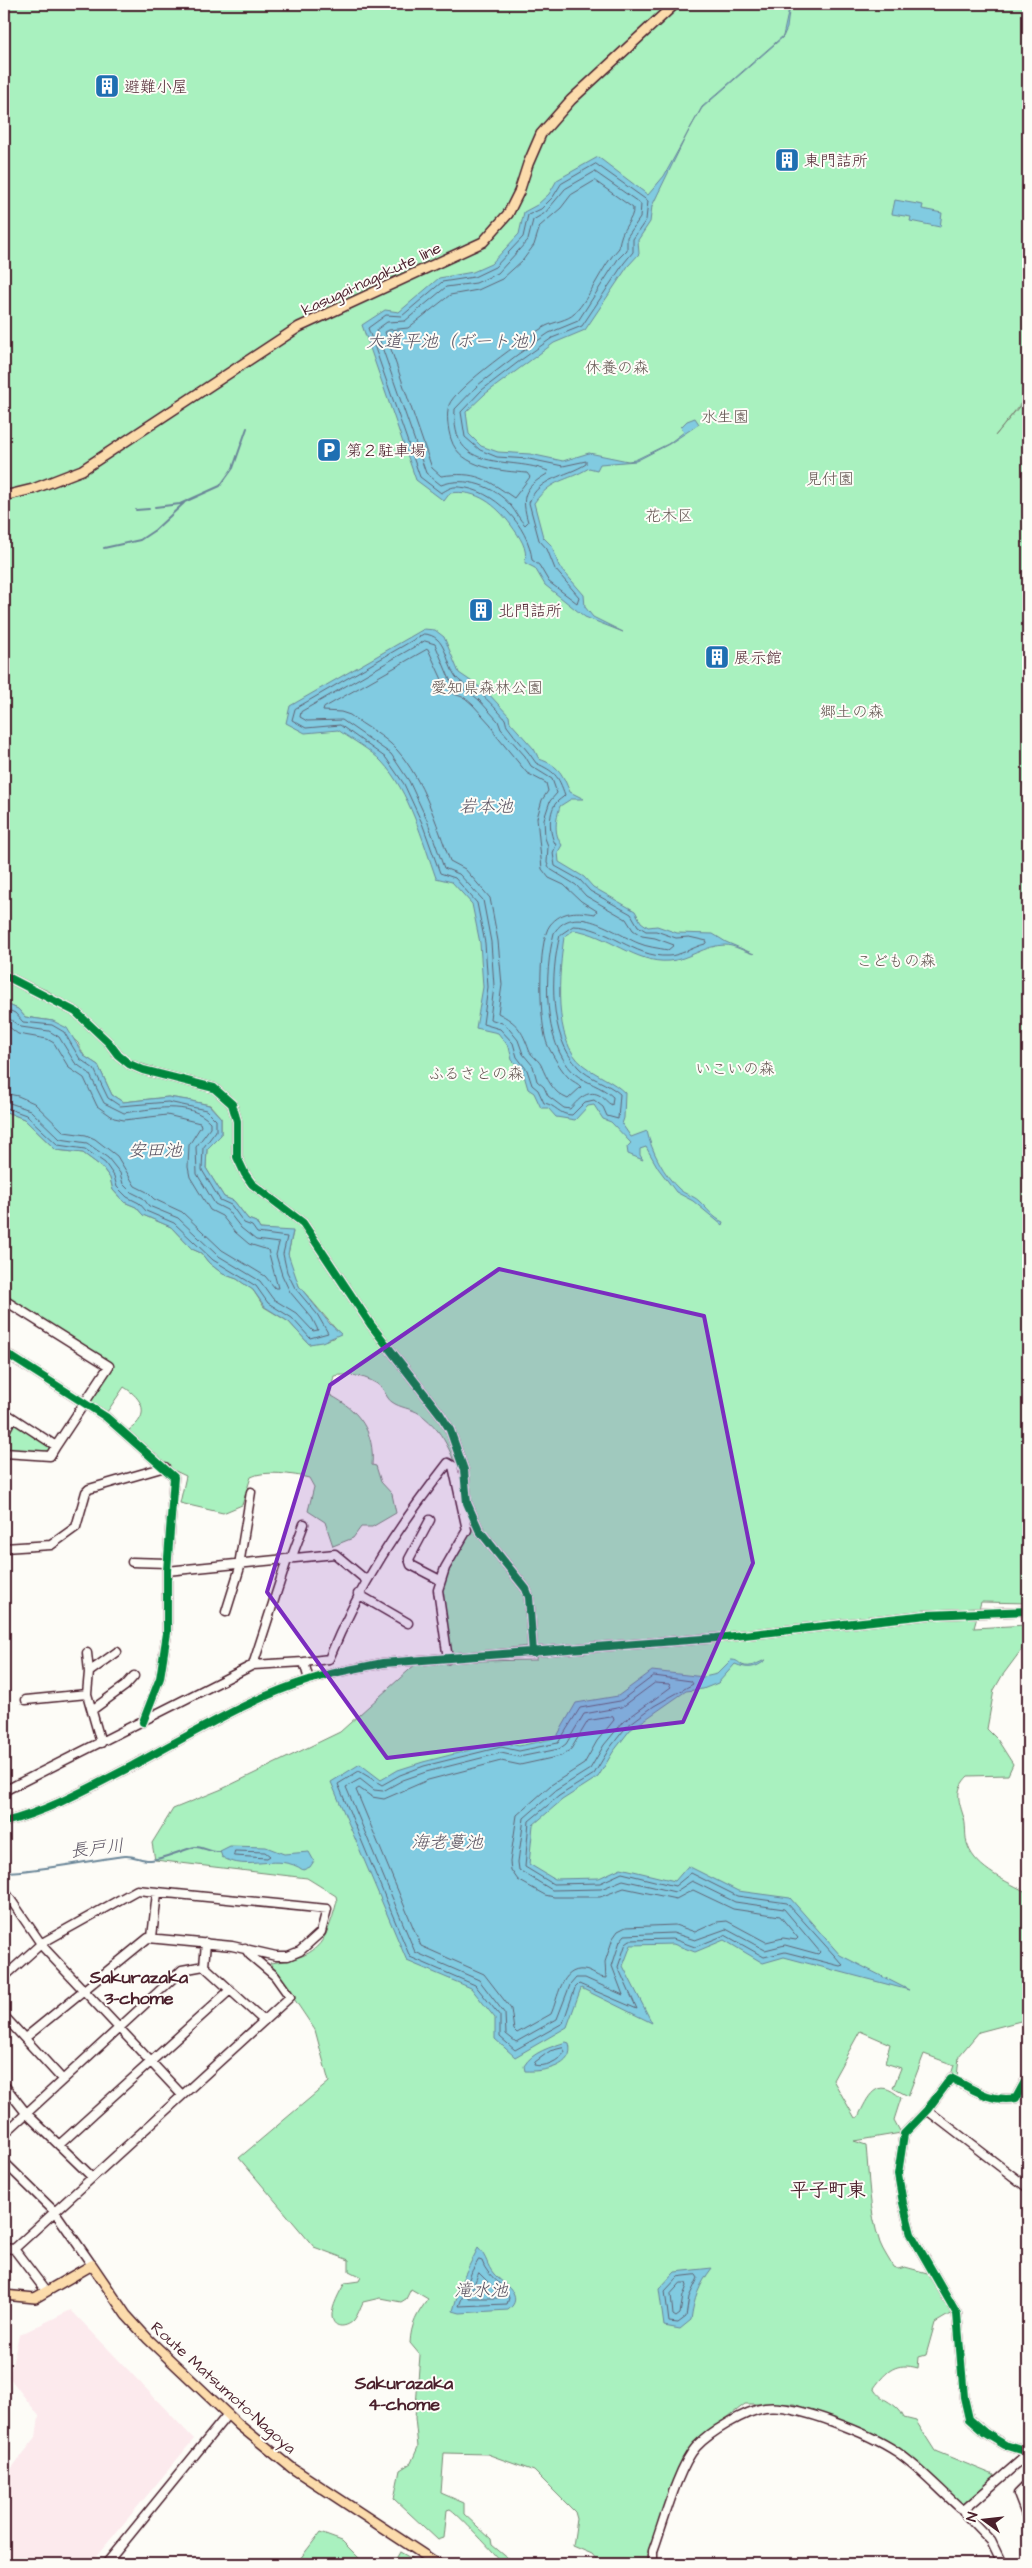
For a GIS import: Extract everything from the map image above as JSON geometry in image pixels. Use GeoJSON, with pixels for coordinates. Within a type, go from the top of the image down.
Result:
{"type":"FeatureCollection","features":[{"type":"Feature","properties":{"kind":"main road","name":"kasugai-nagakute line"},"geometry":{"type":"LineString","coordinates":[[4,496],[33,490],[82,470],[299,327],[483,242],[508,214],[541,134],[571,100],[675,4]]}},
{"type":"Feature","properties":{"kind":"main road"},"geometry":{"type":"LineString","coordinates":[[4,2295],[35,2298],[92,2265]]}},
{"type":"Feature","properties":{"kind":"main road","name":"Route Matsumoto-Nagoya"},"geometry":{"type":"LineString","coordinates":[[92,2265],[126,2315],[148,2339],[228,2414],[292,2468],[438,2564]]}},
{"type":"Feature","properties":{"kind":"street"},"geometry":{"type":"LineString","coordinates":[[4,975],[76,1012],[109,1043],[118,1055],[130,1064],[142,1070],[214,1088],[232,1104],[237,1121],[236,1145],[240,1167],[252,1184],[303,1223],[371,1325],[440,1414],[450,1430],[464,1470],[466,1534],[445,1568],[438,1590],[448,1659]]}},
{"type":"Feature","properties":{"kind":"street"},"geometry":{"type":"LineString","coordinates":[[4,1300],[109,1366],[50,1456],[4,1453]]}},
{"type":"Feature","properties":{"kind":"street"},"geometry":{"type":"LineString","coordinates":[[4,1352],[106,1416],[174,1477],[167,1567],[167,1633],[160,1678],[144,1722]]}},
{"type":"Feature","properties":{"kind":"street"},"geometry":{"type":"LineString","coordinates":[[4,1412],[56,1446]]}},
{"type":"Feature","properties":{"kind":"street"},"geometry":{"type":"LineString","coordinates":[[4,1433],[12,1418]]}},
{"type":"Feature","properties":{"kind":"street"},"geometry":{"type":"LineString","coordinates":[[4,1790],[144,1722],[253,1665],[329,1659],[358,1594],[390,1540],[448,1463],[452,1466],[465,1503],[479,1530],[526,1590],[529,1597],[533,1652]]}},
{"type":"Feature","properties":{"kind":"street"},"geometry":{"type":"LineString","coordinates":[[4,1548],[51,1545],[76,1527],[86,1492],[89,1489],[165,1467]]}},
{"type":"Feature","properties":{"kind":"street"},"geometry":{"type":"LineString","coordinates":[[226,1612],[240,1565],[251,1492]]}},
{"type":"Feature","properties":{"kind":"street"},"geometry":{"type":"LineString","coordinates":[[430,1520],[410,1559],[411,1565],[440,1580]]}},
{"type":"Feature","properties":{"kind":"street"},"geometry":{"type":"LineString","coordinates":[[253,1665],[289,1560],[304,1524]]}},
{"type":"Feature","properties":{"kind":"street"},"geometry":{"type":"LineString","coordinates":[[132,1562],[167,1567],[240,1565],[335,1554],[366,1580]]}},
{"type":"Feature","properties":{"kind":"street"},"geometry":{"type":"LineString","coordinates":[[358,1594],[408,1623]]}},
{"type":"Feature","properties":{"kind":"street"},"geometry":{"type":"LineString","coordinates":[[4,1822],[26,1816],[84,1791],[259,1700],[309,1680],[346,1670],[383,1663],[716,1638],[926,1615],[1028,1611]]}},
{"type":"Feature","properties":{"kind":"street"},"geometry":{"type":"LineString","coordinates":[[90,1672],[117,1652]]}},
{"type":"Feature","properties":{"kind":"street"},"geometry":{"type":"LineString","coordinates":[[87,1653],[90,1672],[87,1694],[101,1742]]}},
{"type":"Feature","properties":{"kind":"street"},"geometry":{"type":"LineString","coordinates":[[304,1662],[309,1680]]}},
{"type":"Feature","properties":{"kind":"street"},"geometry":{"type":"LineString","coordinates":[[92,1710],[125,1686],[134,1676]]}},
{"type":"Feature","properties":{"kind":"street"},"geometry":{"type":"LineString","coordinates":[[26,1700],[87,1694]]}},
{"type":"Feature","properties":{"kind":"street"},"geometry":{"type":"LineString","coordinates":[[4,1890],[42,1943],[182,2096]]}},
{"type":"Feature","properties":{"kind":"street"},"geometry":{"type":"LineString","coordinates":[[4,1977],[42,1943],[137,1890],[327,1909],[321,1932],[300,1951],[288,1956],[276,1956],[245,1948],[152,1937],[84,1989],[25,2038]]}},
{"type":"Feature","properties":{"kind":"street"},"geometry":{"type":"LineString","coordinates":[[152,1937],[157,1893]]}},
{"type":"Feature","properties":{"kind":"street"},"geometry":{"type":"LineString","coordinates":[[204,1966],[206,1943]]}},
{"type":"Feature","properties":{"kind":"street"},"geometry":{"type":"LineString","coordinates":[[14,2249],[290,1997],[275,1976],[250,1955],[245,1948]]}},
{"type":"Feature","properties":{"kind":"street"},"geometry":{"type":"LineString","coordinates":[[204,1966],[263,2020]]}},
{"type":"Feature","properties":{"kind":"street"},"geometry":{"type":"LineString","coordinates":[[4,2134],[182,1970],[204,1966]]}},
{"type":"Feature","properties":{"kind":"street"},"geometry":{"type":"LineString","coordinates":[[59,2145],[230,1990]]}},
{"type":"Feature","properties":{"kind":"street"},"geometry":{"type":"LineString","coordinates":[[4,2016],[62,2079]]}},
{"type":"Feature","properties":{"kind":"street"},"geometry":{"type":"LineString","coordinates":[[964,2510],[1028,2453],[1005,2445],[985,2433],[969,2419],[964,2397],[957,2314],[911,2234],[902,2203],[898,2174],[904,2134],[927,2110],[951,2078],[988,2097],[1011,2099],[1016,2098],[1028,2076]]}},
{"type":"Feature","properties":{"kind":"street"},"geometry":{"type":"LineString","coordinates":[[4,2085],[26,2113],[92,2177]]}},
{"type":"Feature","properties":{"kind":"street"},"geometry":{"type":"LineString","coordinates":[[927,2110],[1028,2188]]}},
{"type":"Feature","properties":{"kind":"street"},"geometry":{"type":"LineString","coordinates":[[4,2162],[55,2212],[92,2265]]}},
{"type":"Feature","properties":{"kind":"street"},"geometry":{"type":"LineString","coordinates":[[4,2248],[14,2249],[46,2291]]}},
{"type":"Feature","properties":{"kind":"street"},"geometry":{"type":"LineString","coordinates":[[653,2564],[652,2551],[686,2461],[697,2446],[726,2425],[765,2408],[793,2409],[812,2415],[850,2429],[897,2452],[964,2510],[992,2541],[1002,2564]]}},
{"type":"Feature","properties":{"kind":"street"},"geometry":{"type":"LineString","coordinates":[[106,2564],[228,2414]]}},
{"type":"Feature","properties":{"kind":"street"},"geometry":{"type":"LineString","coordinates":[[1028,2484],[1018,2494],[1028,2520]]}},
{"type":"Feature","properties":{"kind":"highlighted area"},"geometry":{"type":"Polygon","coordinates":[[[499,1269],[704,1316],[753,1563],[683,1722],[387,1758],[267,1592],[330,1385],[499,1269]]]}},
{"type":"Feature","properties":{"kind":"shaded area"},"geometry":{"type":"Polygon","coordinates":[[[71,2310],[194,2439],[90,2564],[10,2564],[4,2559],[4,2478],[36,2437],[39,2416],[9,2377],[19,2335],[71,2310]]]}},
{"type":"Feature","properties":{"kind":"green space","name":"愛知県森林公園"},"geometry":{"type":"Polygon","coordinates":[[[4,4],[1028,4],[1028,382],[1022,402],[995,436],[1023,402],[1028,391],[1028,1603],[981,1602],[974,1628],[1027,1625],[1028,1641],[994,1690],[987,1729],[997,1739],[1013,1764],[1008,1775],[968,1776],[961,1785],[959,1794],[967,1842],[972,1854],[985,1868],[1028,1893],[1028,2019],[979,2032],[959,2056],[957,2078],[951,2075],[954,2065],[924,2054],[908,2096],[893,2088],[901,2068],[885,2063],[890,2044],[860,2031],[833,2080],[855,2118],[858,2117],[865,2102],[874,2091],[885,2088],[901,2098],[894,2120],[901,2133],[854,2141],[866,2145],[870,2194],[876,2231],[884,2252],[893,2267],[898,2269],[905,2267],[931,2274],[952,2313],[935,2323],[926,2355],[919,2357],[918,2368],[904,2366],[893,2369],[883,2376],[874,2388],[881,2397],[901,2412],[904,2418],[916,2421],[935,2451],[994,2475],[995,2478],[966,2503],[960,2504],[907,2453],[890,2443],[794,2404],[745,2404],[694,2443],[683,2458],[647,2554],[647,2564],[600,2564],[592,2554],[573,2546],[577,2519],[575,2512],[534,2471],[487,2454],[444,2453],[441,2493],[464,2503],[464,2514],[491,2539],[492,2545],[510,2560],[511,2564],[503,2564],[460,2517],[450,2509],[447,2510],[444,2538],[438,2540],[394,2499],[400,2470],[411,2463],[418,2447],[415,2418],[420,2355],[410,2343],[415,2320],[428,2299],[411,2289],[406,2299],[401,2302],[380,2298],[363,2302],[354,2320],[345,2326],[335,2324],[332,2313],[341,2290],[345,2283],[359,2281],[361,2277],[349,2271],[349,2260],[314,2247],[239,2158],[329,2082],[315,2030],[270,1963],[299,1957],[317,1947],[323,1939],[333,1917],[337,1901],[336,1896],[307,1878],[155,1860],[152,1843],[173,1809],[222,1789],[340,1732],[418,1662],[536,1660],[537,1648],[533,1627],[532,1593],[527,1582],[491,1541],[469,1502],[466,1472],[453,1429],[339,1274],[306,1221],[251,1178],[243,1163],[240,1149],[239,1121],[222,1090],[127,1059],[77,1009],[48,991],[4,971],[4,4]]]}},
{"type":"Feature","properties":{"kind":"green space"},"geometry":{"type":"Polygon","coordinates":[[[4,979],[74,1014],[136,1070],[211,1092],[222,1099],[232,1119],[236,1155],[244,1178],[295,1220],[319,1250],[449,1433],[460,1466],[462,1493],[453,1459],[444,1439],[437,1430],[417,1412],[392,1402],[376,1383],[358,1376],[346,1375],[334,1376],[330,1395],[349,1408],[363,1423],[371,1442],[372,1465],[376,1466],[381,1482],[392,1494],[396,1513],[372,1527],[361,1527],[353,1538],[333,1546],[325,1522],[308,1511],[314,1487],[309,1478],[271,1473],[251,1477],[242,1505],[223,1513],[180,1503],[186,1476],[154,1461],[130,1440],[129,1430],[140,1419],[142,1413],[142,1407],[136,1397],[124,1387],[107,1412],[92,1403],[91,1399],[113,1364],[4,1296],[4,1111],[24,1119],[56,1150],[83,1153],[102,1167],[110,1178],[113,1190],[124,1202],[136,1207],[143,1215],[171,1227],[192,1249],[201,1253],[209,1263],[223,1274],[237,1279],[253,1290],[264,1307],[289,1322],[309,1344],[334,1338],[339,1333],[299,1286],[288,1254],[293,1232],[260,1229],[256,1222],[248,1219],[234,1201],[224,1197],[206,1168],[207,1149],[221,1135],[221,1118],[210,1105],[168,1097],[123,1102],[112,1095],[98,1065],[84,1056],[78,1043],[53,1021],[25,1017],[18,1009],[4,1003],[4,979]]]}},
{"type":"Feature","properties":{"kind":"green space"},"geometry":{"type":"Polygon","coordinates":[[[16,1424],[51,1446],[50,1451],[4,1451],[4,1439],[12,1425],[16,1424]]]}},
{"type":"Feature","properties":{"kind":"green space"},"geometry":{"type":"Polygon","coordinates":[[[466,1512],[480,1537],[524,1593],[527,1605],[529,1646],[453,1655],[449,1650],[440,1598],[443,1577],[469,1534],[466,1512]]]}},
{"type":"Feature","properties":{"kind":"green space"},"geometry":{"type":"Polygon","coordinates":[[[320,2533],[342,2541],[365,2564],[296,2564],[320,2533]]]}},
{"type":"Feature","properties":{"kind":"green space"},"geometry":{"type":"Polygon","coordinates":[[[400,2552],[421,2564],[393,2564],[400,2552]]]}},
{"type":"Feature","properties":{"kind":"water"},"geometry":{"type":"Polygon","coordinates":[[[790,4],[787,28],[783,37],[702,108],[692,125],[702,107],[783,36],[790,4]]]}},
{"type":"Feature","properties":{"kind":"water","name":"大道平池（ボート池）"},"geometry":{"type":"Polygon","coordinates":[[[686,136],[652,206],[650,222],[638,240],[639,254],[628,266],[585,330],[554,343],[485,394],[466,412],[469,434],[481,446],[498,452],[530,454],[563,461],[589,453],[628,461],[635,460],[668,444],[684,432],[681,427],[687,421],[695,418],[699,424],[669,444],[636,461],[600,464],[597,470],[589,468],[553,485],[534,503],[543,537],[552,546],[559,566],[584,595],[585,607],[593,617],[623,632],[585,617],[545,585],[535,568],[525,563],[524,547],[517,534],[492,505],[477,496],[460,492],[450,493],[444,501],[416,480],[362,325],[385,310],[399,312],[439,278],[473,272],[491,264],[519,234],[524,212],[537,205],[549,194],[557,180],[598,157],[648,195],[664,176],[686,136]]]}},
{"type":"Feature","properties":{"kind":"water"},"geometry":{"type":"Polygon","coordinates":[[[895,200],[923,205],[922,209],[942,213],[940,227],[910,221],[911,217],[892,214],[895,200]]]}},
{"type":"Feature","properties":{"kind":"water","name":"岩本池"},"geometry":{"type":"Polygon","coordinates":[[[424,629],[435,630],[444,637],[459,673],[487,692],[509,716],[510,722],[534,749],[539,759],[556,768],[562,775],[570,792],[584,799],[571,799],[560,806],[556,826],[557,836],[562,845],[558,852],[559,862],[584,877],[593,887],[635,911],[641,922],[648,927],[657,926],[677,933],[713,934],[754,954],[725,945],[710,947],[676,960],[657,961],[633,954],[598,937],[574,930],[564,937],[560,968],[562,1023],[566,1040],[573,1054],[583,1065],[625,1093],[622,1124],[631,1137],[647,1131],[655,1154],[668,1177],[681,1191],[697,1199],[723,1222],[722,1225],[693,1201],[676,1192],[658,1168],[646,1147],[640,1149],[640,1155],[643,1160],[628,1154],[627,1147],[631,1143],[611,1122],[603,1119],[594,1105],[588,1106],[575,1120],[556,1117],[548,1108],[541,1108],[534,1093],[528,1089],[523,1072],[512,1060],[509,1047],[498,1033],[476,1028],[483,987],[480,943],[472,904],[452,882],[436,878],[408,802],[392,774],[372,753],[338,730],[305,733],[286,723],[290,706],[424,629]]]}},
{"type":"Feature","properties":{"kind":"water","name":"安田池"},"geometry":{"type":"Polygon","coordinates":[[[4,1003],[18,1009],[25,1017],[53,1021],[67,1028],[84,1056],[98,1065],[112,1095],[123,1102],[168,1097],[209,1105],[221,1118],[221,1135],[207,1149],[206,1168],[224,1197],[234,1201],[248,1219],[256,1222],[260,1229],[293,1231],[288,1254],[299,1286],[330,1324],[341,1334],[322,1342],[309,1344],[289,1322],[265,1307],[253,1290],[237,1279],[223,1274],[209,1263],[201,1253],[192,1249],[171,1227],[143,1215],[136,1207],[124,1202],[113,1190],[110,1178],[102,1167],[83,1153],[56,1150],[24,1119],[4,1111],[4,1003]]]}},
{"type":"Feature","properties":{"kind":"water","name":"海老蔓池"},"geometry":{"type":"Polygon","coordinates":[[[731,1660],[748,1666],[766,1660],[751,1667],[743,1667],[735,1664],[718,1683],[703,1689],[686,1691],[630,1730],[613,1752],[598,1777],[562,1800],[533,1825],[529,1864],[554,1879],[599,1878],[621,1868],[675,1881],[688,1866],[738,1891],[790,1898],[840,1955],[909,1990],[784,1957],[763,1963],[724,1940],[695,1952],[673,1944],[631,1945],[623,1966],[652,2023],[581,1988],[567,2027],[515,2057],[495,2039],[495,2018],[471,1988],[407,1961],[331,1782],[360,1764],[381,1780],[398,1770],[423,1762],[501,1742],[519,1746],[556,1738],[576,1703],[618,1696],[652,1671],[704,1677],[717,1674],[731,1660]]]}},
{"type":"Feature","properties":{"kind":"water"},"geometry":{"type":"Polygon","coordinates":[[[230,1846],[266,1847],[284,1854],[309,1852],[314,1861],[310,1867],[303,1870],[294,1865],[284,1863],[242,1863],[222,1857],[220,1851],[230,1846]]]}},
{"type":"Feature","properties":{"kind":"water"},"geometry":{"type":"Polygon","coordinates":[[[566,2042],[569,2043],[570,2051],[563,2063],[548,2069],[525,2071],[524,2066],[532,2057],[566,2042]]]}},
{"type":"Feature","properties":{"kind":"water","name":"滝水池"},"geometry":{"type":"Polygon","coordinates":[[[478,2248],[484,2255],[491,2271],[514,2295],[513,2305],[508,2310],[460,2313],[453,2311],[461,2282],[478,2248]]]}},
{"type":"Feature","properties":{"kind":"water"},"geometry":{"type":"Polygon","coordinates":[[[712,2268],[698,2292],[691,2320],[680,2329],[664,2326],[659,2289],[675,2272],[712,2268]]]}},
{"type":"Feature","properties":{"kind":"waterway"},"geometry":{"type":"LineString","coordinates":[[155,507],[180,504],[220,486],[233,468],[247,428]]}},
{"type":"Feature","properties":{"kind":"waterway"},"geometry":{"type":"LineString","coordinates":[[104,548],[140,540],[155,530],[184,503]]}},
{"type":"Feature","properties":{"kind":"waterway"},"geometry":{"type":"LineString","coordinates":[[136,510],[149,509]]}},
{"type":"Feature","properties":{"kind":"waterway","name":"長戸川"},"geometry":{"type":"LineString","coordinates":[[4,1872],[49,1868],[125,1856],[151,1860],[195,1847],[220,1852]]}},
{"type":"Feature","properties":{"kind":"cycle path"},"geometry":{"type":"LineString","coordinates":[[4,975],[76,1012],[129,1064],[143,1070],[214,1088],[232,1104],[237,1121],[237,1157],[245,1174],[252,1184],[303,1223],[371,1325],[440,1414],[450,1430],[464,1470],[467,1503],[479,1530],[526,1589],[529,1597],[533,1653]]}},
{"type":"Feature","properties":{"kind":"cycle path"},"geometry":{"type":"LineString","coordinates":[[4,1352],[106,1417],[174,1477],[167,1571],[167,1633],[160,1678],[143,1722]]}},
{"type":"Feature","properties":{"kind":"cycle path"},"geometry":{"type":"LineString","coordinates":[[4,1822],[37,1812],[70,1798],[263,1697],[309,1680],[346,1670],[383,1663],[716,1638],[927,1615],[1028,1611]]}},
{"type":"Feature","properties":{"kind":"cycle path"},"geometry":{"type":"LineString","coordinates":[[1028,2076],[1016,2098],[1007,2099],[990,2097],[951,2078],[927,2110],[904,2134],[898,2174],[911,2234],[957,2314],[964,2397],[969,2419],[985,2433],[1005,2445],[1028,2452]]}},
{"type":"Feature","properties":{"kind":"place","name":"避難小屋"},"geometry":{"type":"Point","coordinates":[107,86]}},
{"type":"Feature","properties":{"kind":"place","name":"東門詰所"},"geometry":{"type":"Point","coordinates":[787,160]}},
{"type":"Feature","properties":{"kind":"place","name":"第２駐車場"},"geometry":{"type":"Point","coordinates":[329,450]}},
{"type":"Feature","properties":{"kind":"place","name":"北門詰所"},"geometry":{"type":"Point","coordinates":[481,610]}},
{"type":"Feature","properties":{"kind":"place","name":"展示館"},"geometry":{"type":"Point","coordinates":[717,657]}},
{"type":"Feature","properties":{"kind":"district","name":"Sakurazaka 3-chome"},"geometry":{"type":"Point","coordinates":[139,1987]}},
{"type":"Feature","properties":{"kind":"district","name":"平子町東"},"geometry":{"type":"Point","coordinates":[828,2189]}},
{"type":"Feature","properties":{"kind":"district","name":"Sakurazaka 4-chome"},"geometry":{"type":"Point","coordinates":[404,2393]}},
{"type":"Feature","properties":{"kind":"park label","name":"休養の森"},"geometry":{"type":"Point","coordinates":[617,367]}},
{"type":"Feature","properties":{"kind":"park label","name":"水生園"},"geometry":{"type":"Point","coordinates":[725,416]}},
{"type":"Feature","properties":{"kind":"park label","name":"見付園"},"geometry":{"type":"Point","coordinates":[830,478]}},
{"type":"Feature","properties":{"kind":"park label","name":"花木区"},"geometry":{"type":"Point","coordinates":[669,515]}},
{"type":"Feature","properties":{"kind":"park label","name":"郷土の森"},"geometry":{"type":"Point","coordinates":[852,711]}},
{"type":"Feature","properties":{"kind":"park label","name":"こどもの森"},"geometry":{"type":"Point","coordinates":[896,960]}},
{"type":"Feature","properties":{"kind":"park label","name":"いこいの森"},"geometry":{"type":"Point","coordinates":[735,1068]}},
{"type":"Feature","properties":{"kind":"park label","name":"ふるさとの森"},"geometry":{"type":"Point","coordinates":[476,1073]}}]}
